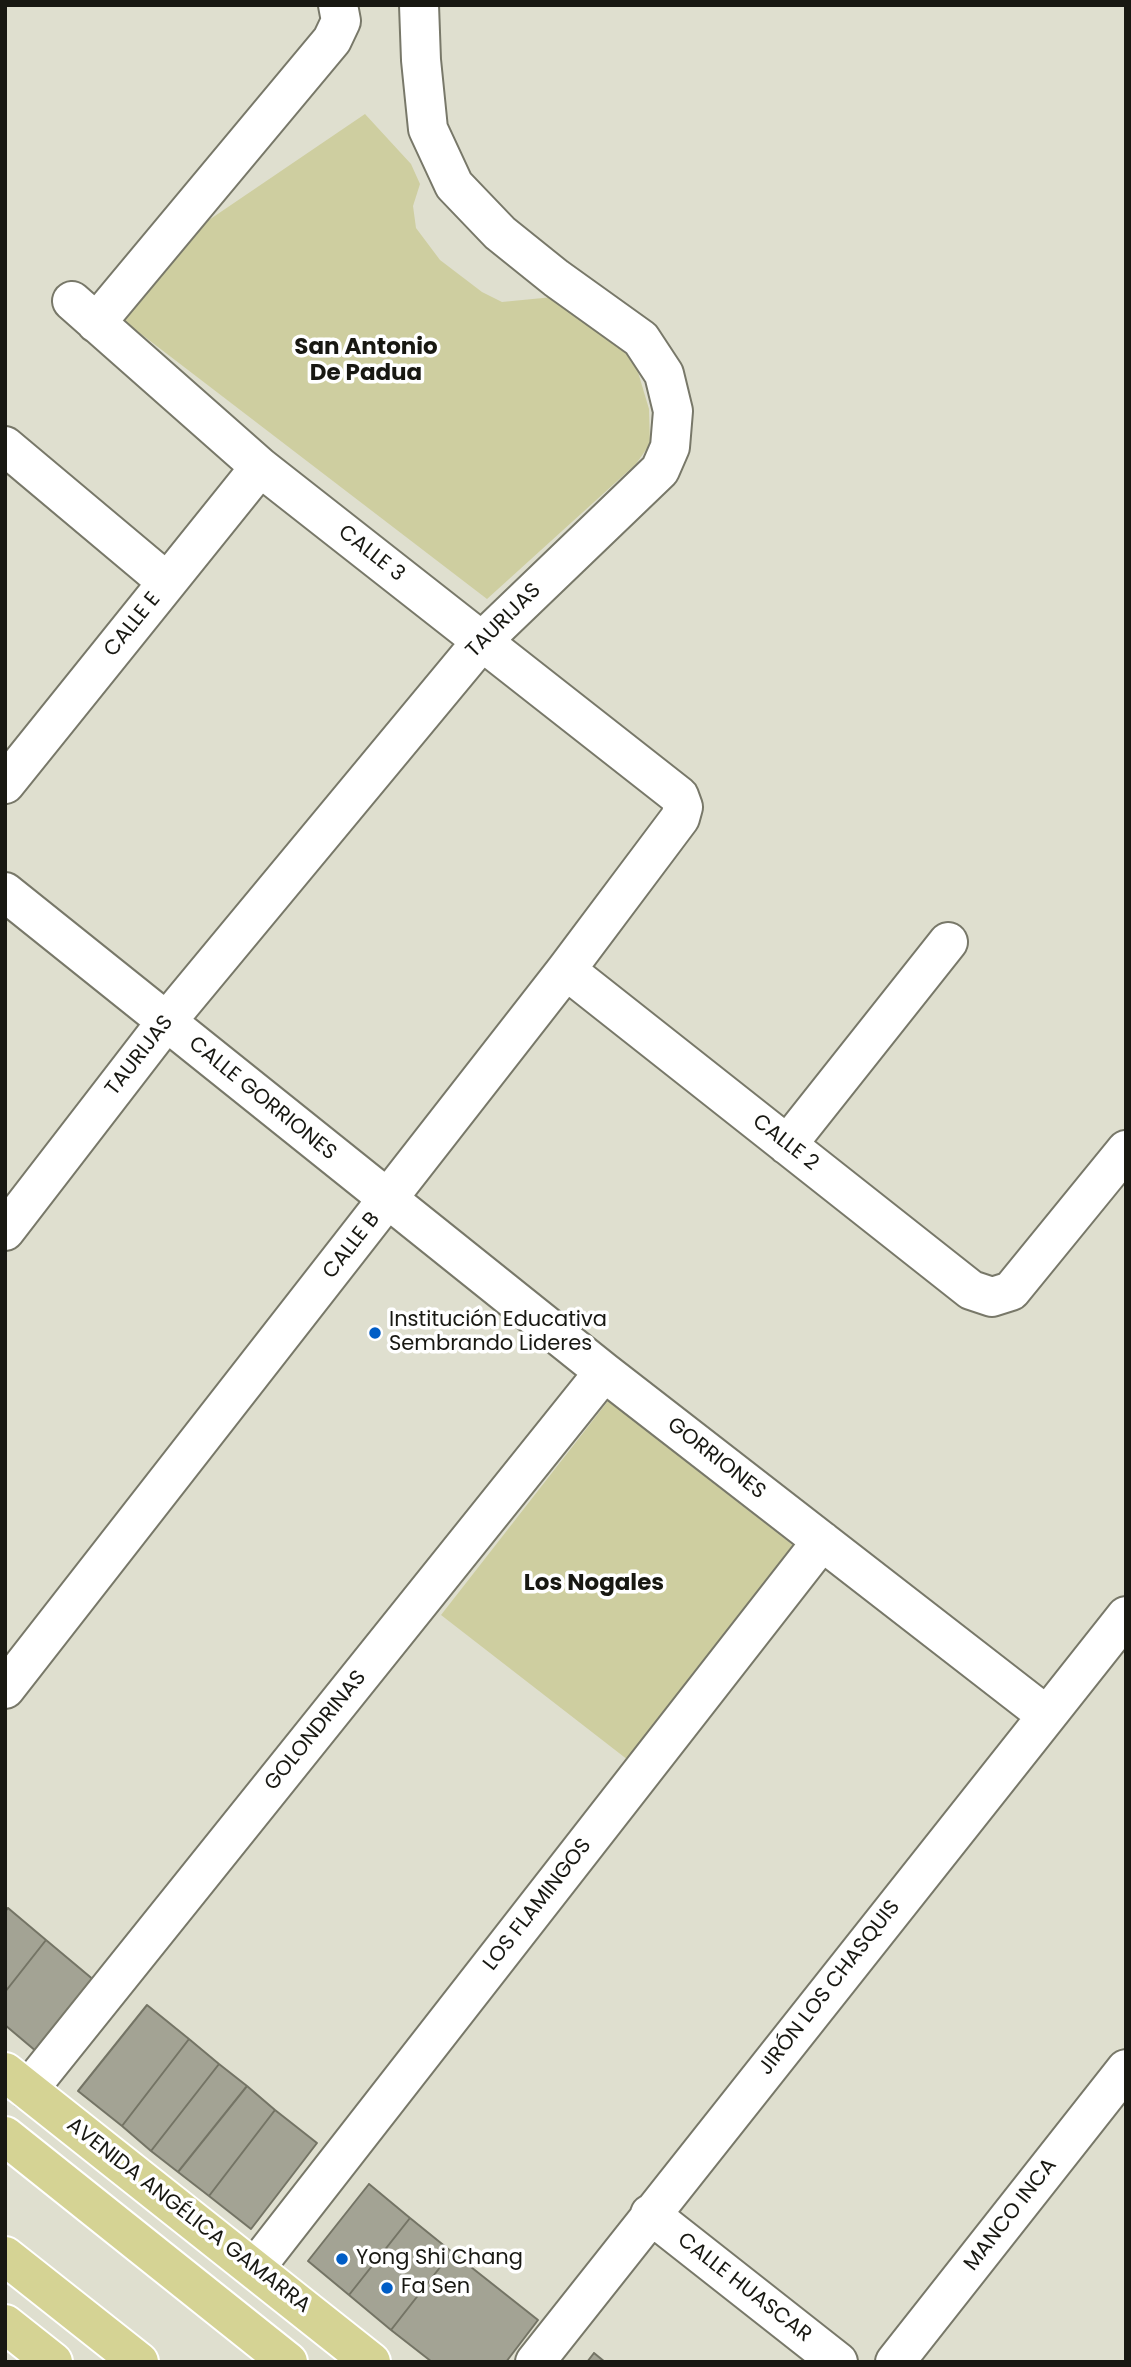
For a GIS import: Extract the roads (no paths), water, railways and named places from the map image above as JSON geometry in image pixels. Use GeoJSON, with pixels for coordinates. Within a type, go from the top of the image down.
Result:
{"type":"FeatureCollection","features":[{"type":"Feature","properties":{"kind":"main road","name":"AVENIDA ANGÉLICA GAMARRA"},"geometry":{"type":"LineString","coordinates":[[17,2081],[371,2362]]}},
{"type":"Feature","properties":{"kind":"main road"},"geometry":{"type":"LineString","coordinates":[[5,2136],[288,2362]]}},
{"type":"Feature","properties":{"kind":"main road"},"geometry":{"type":"LineString","coordinates":[[5,2256],[139,2362]]}},
{"type":"Feature","properties":{"kind":"main road"},"geometry":{"type":"LineString","coordinates":[[5,2324],[53,2362]]}},
{"type":"Feature","properties":{"kind":"street","name":"CALLE 3"},"geometry":{"type":"LineString","coordinates":[[338,5],[341,21],[332,40],[84,312],[260,467],[679,796]]}},
{"type":"Feature","properties":{"kind":"street","name":"TAURIJAS"},"geometry":{"type":"LineString","coordinates":[[5,1231],[166,1022],[482,640],[660,470],[670,447],[673,411],[664,374],[641,339],[609,313],[556,278],[500,233],[454,185],[428,129],[419,5]]}},
{"type":"Feature","properties":{"kind":"street"},"geometry":{"type":"LineString","coordinates":[[5,446],[167,582]]}},
{"type":"Feature","properties":{"kind":"street","name":"CALLE E"},"geometry":{"type":"LineString","coordinates":[[5,784],[260,467]]}},
{"type":"Feature","properties":{"kind":"street","name":"CALLE B"},"geometry":{"type":"LineString","coordinates":[[5,1689],[566,970],[680,818],[683,807],[679,796]]}},
{"type":"Feature","properties":{"kind":"street","name":"CALLE GORRIONES"},"geometry":{"type":"LineString","coordinates":[[5,892],[388,1200]]}},
{"type":"Feature","properties":{"kind":"street"},"geometry":{"type":"LineString","coordinates":[[787,1145],[948,942]]}},
{"type":"Feature","properties":{"kind":"street","name":"CALLE 2"},"geometry":{"type":"LineString","coordinates":[[566,970],[971,1290],[992,1297],[1011,1291],[1126,1150]]}},
{"type":"Feature","properties":{"kind":"street","name":"GORRIONES"},"geometry":{"type":"LineString","coordinates":[[388,1200],[604,1372],[1046,1715]]}},
{"type":"Feature","properties":{"kind":"street","name":"GOLONDRINAS"},"geometry":{"type":"LineString","coordinates":[[17,2081],[604,1372]]}},
{"type":"Feature","properties":{"kind":"street","name":"LOS FLAMINGOS"},"geometry":{"type":"LineString","coordinates":[[255,2268],[822,1541]]}},
{"type":"Feature","properties":{"kind":"street","name":"JIRÓN LOS CHASQUIS"},"geometry":{"type":"LineString","coordinates":[[535,2362],[1126,1616]]}},
{"type":"Feature","properties":{"kind":"street","name":"MANCO INCA"},"geometry":{"type":"LineString","coordinates":[[895,2362],[1126,2068]]}},
{"type":"Feature","properties":{"kind":"street","name":"CALLE HUASCAR"},"geometry":{"type":"LineString","coordinates":[[650,2214],[838,2362]]}},
{"type":"Feature","properties":{"kind":"place","name":"Institución Educativa Sembrando Lideres"},"geometry":{"type":"Point","coordinates":[375,1333]}},
{"type":"Feature","properties":{"kind":"place","name":"Yong Shi Chang"},"geometry":{"type":"Point","coordinates":[342,2259]}},
{"type":"Feature","properties":{"kind":"place","name":"Fa Sen"},"geometry":{"type":"Point","coordinates":[387,2288]}},
{"type":"Feature","properties":{"kind":"district","name":"San Antonio De Padua"},"geometry":{"type":"Point","coordinates":[366,361]}},
{"type":"Feature","properties":{"kind":"district","name":"Los Nogales"},"geometry":{"type":"Point","coordinates":[594,1584]}}]}
